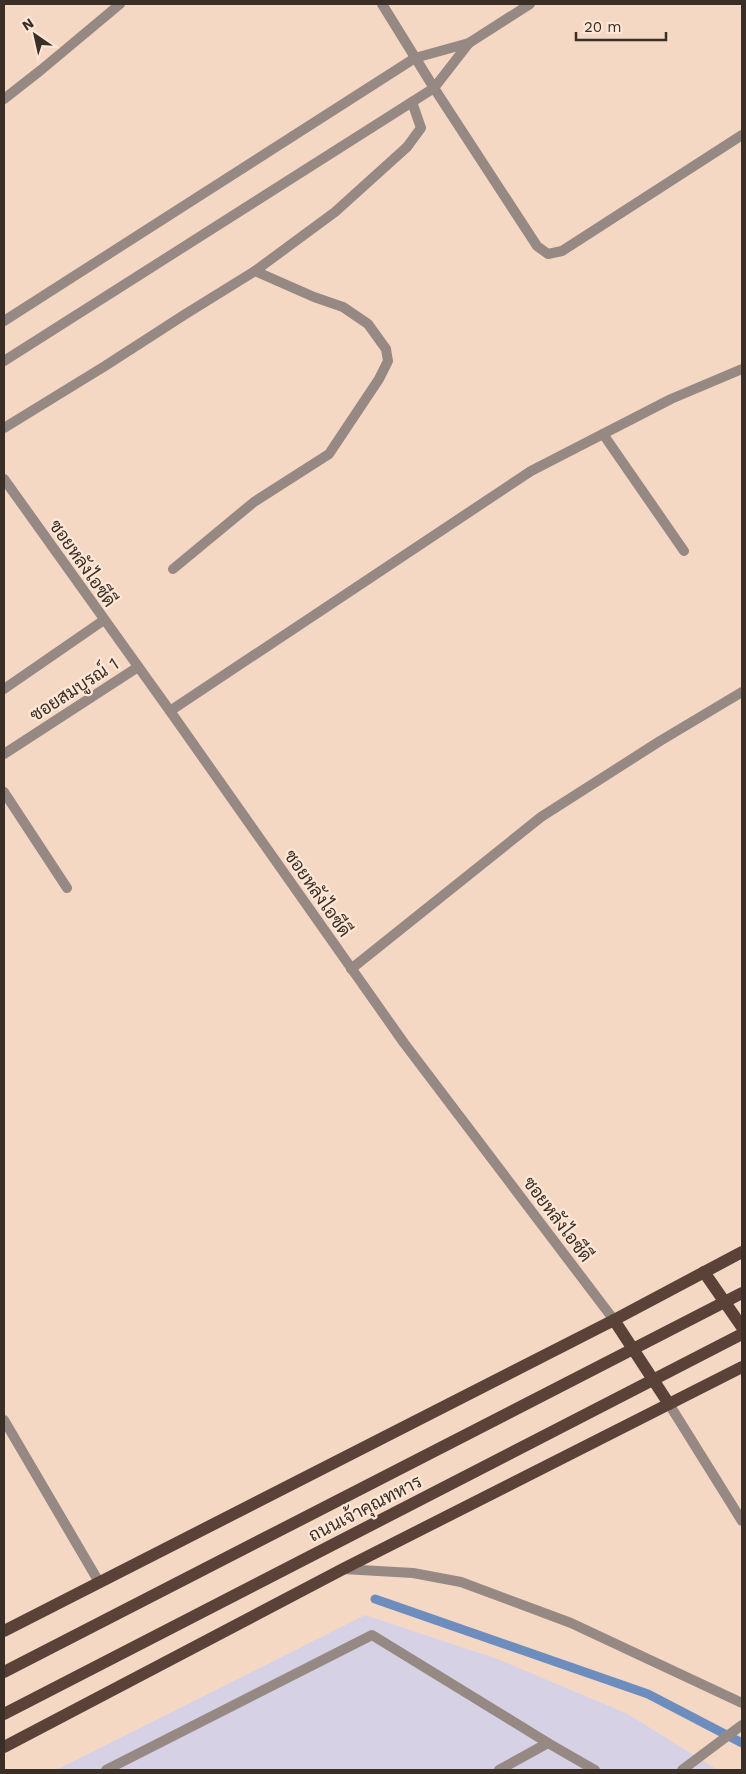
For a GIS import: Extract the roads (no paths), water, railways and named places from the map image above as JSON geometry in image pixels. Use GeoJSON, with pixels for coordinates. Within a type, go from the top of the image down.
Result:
{"type":"FeatureCollection","features":[{"type":"Feature","properties":{"kind":"main road"},"geometry":{"type":"LineString","coordinates":[[4,1630],[614,1320],[742,1252]]}},
{"type":"Feature","properties":{"kind":"main road"},"geometry":{"type":"LineString","coordinates":[[704,1272],[742,1327]]}},
{"type":"Feature","properties":{"kind":"main road","name":"ถนนเจ้าคุณทหาร"},"geometry":{"type":"LineString","coordinates":[[4,1672],[742,1293]]}},
{"type":"Feature","properties":{"kind":"main road"},"geometry":{"type":"LineString","coordinates":[[614,1320],[669,1404]]}},
{"type":"Feature","properties":{"kind":"main road","name":"ถนนเจ้าคุณทหาร"},"geometry":{"type":"LineString","coordinates":[[4,1714],[742,1334]]}},
{"type":"Feature","properties":{"kind":"main road"},"geometry":{"type":"LineString","coordinates":[[4,1747],[343,1569],[742,1367]]}},
{"type":"Feature","properties":{"kind":"street"},"geometry":{"type":"LineString","coordinates":[[4,99],[120,4]]}},
{"type":"Feature","properties":{"kind":"street"},"geometry":{"type":"LineString","coordinates":[[382,4],[434,88],[537,246],[548,254],[562,252],[742,135]]}},
{"type":"Feature","properties":{"kind":"street"},"geometry":{"type":"LineString","coordinates":[[4,320],[415,58],[469,43],[530,4]]}},
{"type":"Feature","properties":{"kind":"street"},"geometry":{"type":"LineString","coordinates":[[4,361],[434,88],[469,43]]}},
{"type":"Feature","properties":{"kind":"street"},"geometry":{"type":"LineString","coordinates":[[4,428],[255,271],[335,212],[407,147],[421,128],[412,102]]}},
{"type":"Feature","properties":{"kind":"street"},"geometry":{"type":"LineString","coordinates":[[173,569],[254,502],[329,454],[379,379],[388,361],[386,348],[368,324],[349,311],[255,271]]}},
{"type":"Feature","properties":{"kind":"street"},"geometry":{"type":"LineString","coordinates":[[170,711],[530,471],[671,399],[742,369]]}},
{"type":"Feature","properties":{"kind":"street"},"geometry":{"type":"LineString","coordinates":[[602,434],[684,551]]}},
{"type":"Feature","properties":{"kind":"street","name":"ซอยหลังไอซีดี"},"geometry":{"type":"LineString","coordinates":[[4,479],[404,1043],[614,1320]]}},
{"type":"Feature","properties":{"kind":"street"},"geometry":{"type":"LineString","coordinates":[[4,689],[104,620]]}},
{"type":"Feature","properties":{"kind":"street","name":"ซอยสมบูรณ์ 1"},"geometry":{"type":"LineString","coordinates":[[4,754],[138,667]]}},
{"type":"Feature","properties":{"kind":"street"},"geometry":{"type":"LineString","coordinates":[[351,969],[541,817],[660,741],[742,692]]}},
{"type":"Feature","properties":{"kind":"street"},"geometry":{"type":"LineString","coordinates":[[4,792],[66,888]]}},
{"type":"Feature","properties":{"kind":"street"},"geometry":{"type":"LineString","coordinates":[[669,1404],[742,1521]]}},
{"type":"Feature","properties":{"kind":"street"},"geometry":{"type":"LineString","coordinates":[[4,1420],[99,1582]]}},
{"type":"Feature","properties":{"kind":"street"},"geometry":{"type":"LineString","coordinates":[[343,1569],[413,1573],[461,1582],[571,1623],[742,1704]]}},
{"type":"Feature","properties":{"kind":"street"},"geometry":{"type":"LineString","coordinates":[[106,1770],[372,1635],[595,1770]]}},
{"type":"Feature","properties":{"kind":"street"},"geometry":{"type":"LineString","coordinates":[[682,1770],[742,1725]]}},
{"type":"Feature","properties":{"kind":"street"},"geometry":{"type":"LineString","coordinates":[[499,1770],[548,1743]]}},
{"type":"Feature","properties":{"kind":"waterway"},"geometry":{"type":"LineString","coordinates":[[375,1599],[648,1694],[742,1743]]}}]}
